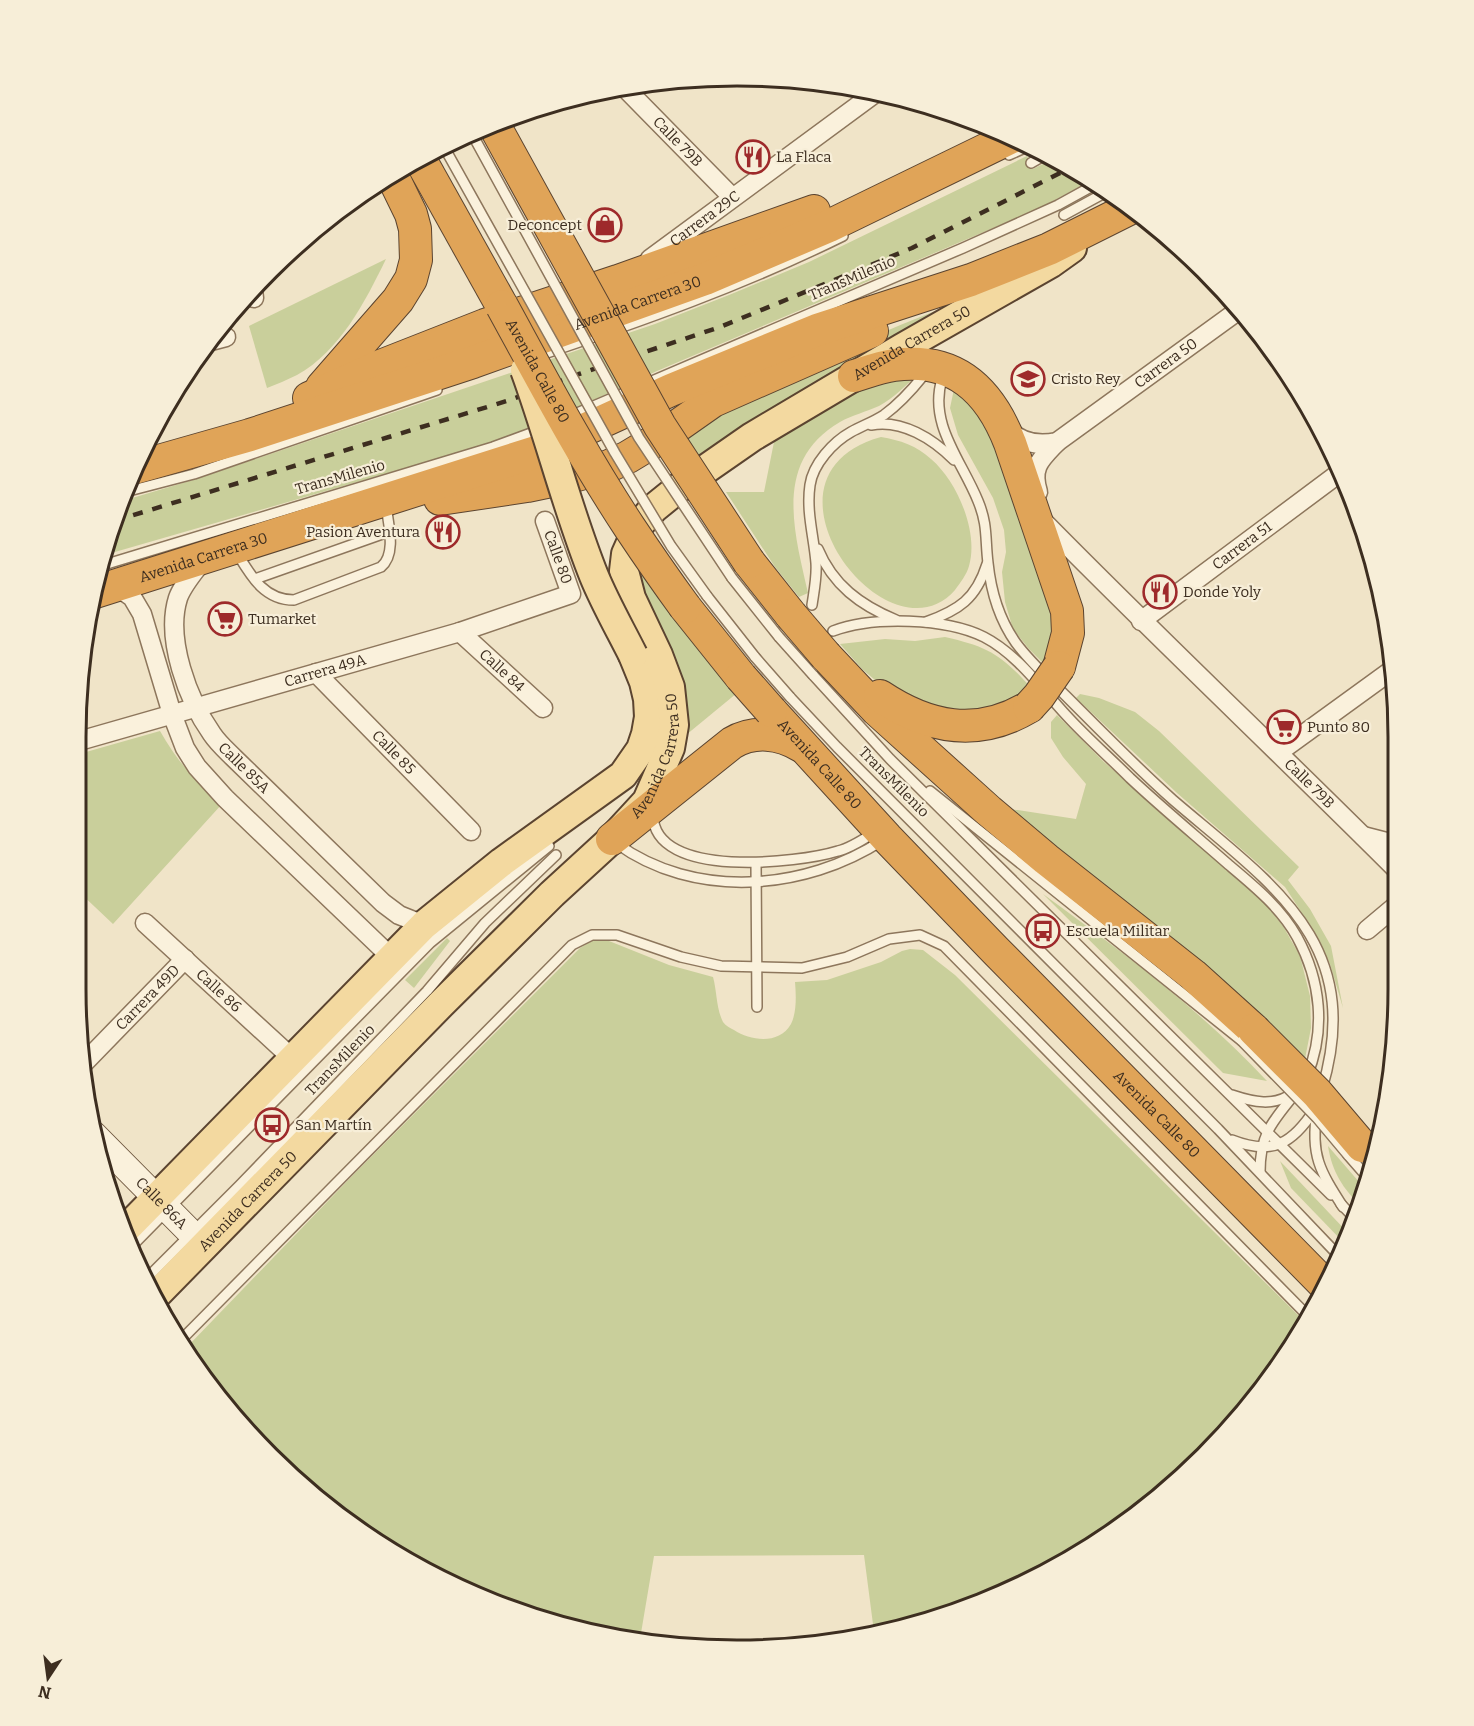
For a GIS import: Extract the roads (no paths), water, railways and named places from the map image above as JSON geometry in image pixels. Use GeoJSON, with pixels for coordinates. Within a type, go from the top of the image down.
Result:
{"type":"FeatureCollection","features":[{"type":"Feature","properties":{"kind":"highway"},"geometry":{"type":"LineString","coordinates":[[498,131],[740,570],[794,619],[877,710],[981,804],[1046,859],[1192,975],[1248,1035],[1317,1093],[1361,1153]]}},
{"type":"Feature","properties":{"kind":"highway","name":"Avenida Carrera 30"},"geometry":{"type":"LineString","coordinates":[[250,435],[315,394],[485,325],[618,281],[1006,144]]}},
{"type":"Feature","properties":{"kind":"highway","name":"Avenida Carrera 30"},"geometry":{"type":"LineString","coordinates":[[146,465],[250,435],[473,362],[705,279],[1006,144]]}},
{"type":"Feature","properties":{"kind":"highway","name":"Avenida Calle 80"},"geometry":{"type":"LineString","coordinates":[[424,166],[553,401],[630,528],[696,602],[780,704],[801,746],[994,950],[1320,1280]]}},
{"type":"Feature","properties":{"kind":"highway"},"geometry":{"type":"LineString","coordinates":[[315,394],[398,300],[411,279],[417,249],[415,229],[411,214],[396,182]]}},
{"type":"Feature","properties":{"kind":"highway","name":"Avenida Carrera 30"},"geometry":{"type":"LineString","coordinates":[[387,513],[536,452],[671,390],[817,330],[971,280],[1049,249],[1116,207]]}},
{"type":"Feature","properties":{"kind":"highway","name":"Avenida Carrera 30"},"geometry":{"type":"LineString","coordinates":[[105,581],[219,553],[315,522],[387,513],[570,477],[609,466],[666,434],[713,401],[890,323],[971,280]]}},
{"type":"Feature","properties":{"kind":"highway"},"geometry":{"type":"LineString","coordinates":[[824,654],[882,698],[909,714],[934,722],[962,726],[984,725],[1003,720],[1029,707],[1059,667],[1068,633],[1067,611],[1002,422],[981,392],[970,382],[939,367],[915,364],[894,365],[854,376]]}},
{"type":"Feature","properties":{"kind":"highway"},"geometry":{"type":"LineString","coordinates":[[612,839],[654,797],[743,737],[769,735],[787,738],[801,746]]}},
{"type":"Feature","properties":{"kind":"main road","name":"Avenida Carrera 50"},"geometry":{"type":"LineString","coordinates":[[654,797],[670,748],[674,725],[669,687],[664,670],[631,598],[627,584],[624,562],[630,540],[639,525],[654,508],[680,487],[752,437],[1051,263],[1116,207]]}},
{"type":"Feature","properties":{"kind":"main road","name":"Avenida Carrera 50"},"geometry":{"type":"LineString","coordinates":[[131,1227],[163,1204],[292,1058],[424,925],[502,862],[608,787],[629,767],[641,749],[649,717],[644,682],[594,577],[572,517],[540,410],[502,306]]}},
{"type":"Feature","properties":{"kind":"main road","name":"Avenida Carrera 50"},"geometry":{"type":"LineString","coordinates":[[159,1289],[198,1240],[552,894],[612,839]]}},
{"type":"Feature","properties":{"kind":"street","name":"Calle 79B"},"geometry":{"type":"LineString","coordinates":[[631,94],[732,197]]}},
{"type":"Feature","properties":{"kind":"street","name":"Carrera 29C"},"geometry":{"type":"LineString","coordinates":[[618,281],[867,99]]}},
{"type":"Feature","properties":{"kind":"street","name":"Carrera 50"},"geometry":{"type":"LineString","coordinates":[[1057,442],[1233,314]]}},
{"type":"Feature","properties":{"kind":"street"},"geometry":{"type":"LineString","coordinates":[[221,338],[226,337]]}},
{"type":"Feature","properties":{"kind":"street"},"geometry":{"type":"LineString","coordinates":[[1002,422],[1020,439],[1040,444],[1057,442]]}},
{"type":"Feature","properties":{"kind":"street","name":"Calle 79B"},"geometry":{"type":"LineString","coordinates":[[1057,442],[1039,461],[1035,470],[1038,493],[1054,519],[1123,590],[1142,621]]}},
{"type":"Feature","properties":{"kind":"street","name":"Carrera 51"},"geometry":{"type":"LineString","coordinates":[[1142,621],[1334,477]]}},
{"type":"Feature","properties":{"kind":"street","name":"Calle 79B"},"geometry":{"type":"LineString","coordinates":[[1033,512],[1142,621],[1280,752],[1388,861]]}},
{"type":"Feature","properties":{"kind":"street","name":"Calle 80"},"geometry":{"type":"LineString","coordinates":[[545,521],[571,594]]}},
{"type":"Feature","properties":{"kind":"street","name":"Calle 85A"},"geometry":{"type":"LineString","coordinates":[[219,553],[179,596],[174,623],[174,634],[184,678],[204,722],[220,744],[383,903],[399,915],[424,925]]}},
{"type":"Feature","properties":{"kind":"street"},"geometry":{"type":"LineString","coordinates":[[104,583],[132,597],[142,614],[172,714],[185,748],[209,782],[391,957]]}},
{"type":"Feature","properties":{"kind":"street","name":"Carrera 49A"},"geometry":{"type":"LineString","coordinates":[[86,739],[459,632],[571,594]]}},
{"type":"Feature","properties":{"kind":"street","name":"Calle 84"},"geometry":{"type":"LineString","coordinates":[[459,632],[543,708]]}},
{"type":"Feature","properties":{"kind":"street","name":"Calle 85"},"geometry":{"type":"LineString","coordinates":[[316,673],[471,831]]}},
{"type":"Feature","properties":{"kind":"street"},"geometry":{"type":"LineString","coordinates":[[1280,752],[1385,675]]}},
{"type":"Feature","properties":{"kind":"street"},"geometry":{"type":"LineString","coordinates":[[1363,836],[1388,842]]}},
{"type":"Feature","properties":{"kind":"street"},"geometry":{"type":"LineString","coordinates":[[1366,930],[1388,912]]}},
{"type":"Feature","properties":{"kind":"street","name":"Calle 86"},"geometry":{"type":"LineString","coordinates":[[145,923],[292,1058]]}},
{"type":"Feature","properties":{"kind":"street","name":"Carrera 49D"},"geometry":{"type":"LineString","coordinates":[[89,1057],[185,959]]}},
{"type":"Feature","properties":{"kind":"street","name":"Calle 86A"},"geometry":{"type":"LineString","coordinates":[[105,1146],[198,1240]]}},
{"type":"Feature","properties":{"kind":"lane"},"geometry":{"type":"LineString","coordinates":[[476,141],[639,438],[740,570]]}},
{"type":"Feature","properties":{"kind":"lane"},"geometry":{"type":"LineString","coordinates":[[448,154],[609,444],[671,546],[696,602]]}},
{"type":"Feature","properties":{"kind":"lane"},"geometry":{"type":"LineString","coordinates":[[1030,163],[1037,159]]}},
{"type":"Feature","properties":{"kind":"lane","name":"TransMilenio"},"geometry":{"type":"LineString","coordinates":[[105,581],[522,438],[963,248],[1058,205],[1088,188]]}},
{"type":"Feature","properties":{"kind":"lane"},"geometry":{"type":"LineString","coordinates":[[1064,215],[1114,206]]}},
{"type":"Feature","properties":{"kind":"lane"},"geometry":{"type":"LineString","coordinates":[[522,361],[707,296],[814,251],[856,230]]}},
{"type":"Feature","properties":{"kind":"lane","name":"TransMilenio"},"geometry":{"type":"LineString","coordinates":[[794,619],[817,566],[808,514],[810,483],[819,464],[832,447],[850,433],[865,426],[899,403],[923,376]]}},
{"type":"Feature","properties":{"kind":"lane","name":"TransMilenio"},"geometry":{"type":"LineString","coordinates":[[942,379],[938,391],[941,420],[948,442],[978,500],[988,542],[988,562],[995,602],[1001,619],[1017,644],[1142,772],[1266,879],[1289,903],[1309,931],[1330,986],[1332,1009],[1330,1052],[1318,1104],[1314,1138],[1317,1161],[1343,1207]]}},
{"type":"Feature","properties":{"kind":"lane"},"geometry":{"type":"LineString","coordinates":[[134,490],[194,474],[446,387]]}},
{"type":"Feature","properties":{"kind":"lane","name":"TransMilenio"},"geometry":{"type":"LineString","coordinates":[[865,426],[880,423],[917,432],[937,445],[960,466]]}},
{"type":"Feature","properties":{"kind":"lane"},"geometry":{"type":"LineString","coordinates":[[255,579],[341,550],[387,513]]}},
{"type":"Feature","properties":{"kind":"lane"},"geometry":{"type":"LineString","coordinates":[[219,553],[255,579],[270,595],[281,600],[294,600],[387,563],[390,551],[387,513]]}},
{"type":"Feature","properties":{"kind":"lane","name":"TransMilenio"},"geometry":{"type":"LineString","coordinates":[[813,536],[824,562],[837,582],[852,596],[873,610],[899,621]]}},
{"type":"Feature","properties":{"kind":"lane","name":"TransMilenio"},"geometry":{"type":"LineString","coordinates":[[925,622],[947,614],[962,605],[978,587],[988,562]]}},
{"type":"Feature","properties":{"kind":"lane"},"geometry":{"type":"LineString","coordinates":[[347,567],[351,579]]}},
{"type":"Feature","properties":{"kind":"lane","name":"TransMilenio"},"geometry":{"type":"LineString","coordinates":[[1260,1172],[1262,1147],[1267,1131],[1308,1075],[1315,1057],[1319,1029],[1319,1002],[1313,971],[1297,936],[1278,910],[1258,889],[1133,780],[1000,647],[969,631],[925,622],[856,624],[824,654],[890,759],[1267,1131],[1349,1213]]}},
{"type":"Feature","properties":{"kind":"lane","name":"TransMilenio"},"geometry":{"type":"LineString","coordinates":[[780,704],[837,747],[1227,1138],[1334,1249]]}},
{"type":"Feature","properties":{"kind":"lane","name":"TransMilenio"},"geometry":{"type":"LineString","coordinates":[[890,759],[1248,1035]]}},
{"type":"Feature","properties":{"kind":"lane"},"geometry":{"type":"LineString","coordinates":[[654,797],[653,824],[665,841],[676,849],[709,860],[756,863],[815,856],[841,851],[883,833]]}},
{"type":"Feature","properties":{"kind":"lane"},"geometry":{"type":"LineString","coordinates":[[612,839],[636,855],[678,872],[721,881],[757,882],[788,879],[819,871],[848,859],[883,833]]}},
{"type":"Feature","properties":{"kind":"lane","name":"TransMilenio"},"geometry":{"type":"LineString","coordinates":[[136,1240],[163,1204],[430,943],[549,846]]}},
{"type":"Feature","properties":{"kind":"lane","name":"TransMilenio"},"geometry":{"type":"LineString","coordinates":[[152,1275],[198,1240],[427,991],[486,922],[556,855]]}},
{"type":"Feature","properties":{"kind":"lane"},"geometry":{"type":"LineString","coordinates":[[756,863],[757,1007]]}},
{"type":"Feature","properties":{"kind":"lane"},"geometry":{"type":"LineString","coordinates":[[186,1335],[572,945],[592,934],[617,935],[681,957],[721,966],[802,968],[847,957],[889,939],[920,935],[944,946],[1303,1311]]}},
{"type":"Feature","properties":{"kind":"lane"},"geometry":{"type":"LineString","coordinates":[[1229,1094],[1261,1102],[1273,1102],[1286,1098],[1300,1088]]}},
{"type":"Feature","properties":{"kind":"lane","name":"TransMilenio"},"geometry":{"type":"LineString","coordinates":[[1227,1138],[1246,1145],[1262,1147],[1280,1144],[1303,1127],[1318,1104]]}},
{"type":"Feature","properties":{"kind":"railway"},"geometry":{"type":"LineString","coordinates":[[124,518],[510,400],[579,374],[720,327],[912,248],[1062,172]]}},
{"type":"Feature","properties":{"kind":"place","name":"La Flaca"},"geometry":{"type":"Point","coordinates":[753,157]}},
{"type":"Feature","properties":{"kind":"place","name":"Deconcept"},"geometry":{"type":"Point","coordinates":[605,225]}},
{"type":"Feature","properties":{"kind":"place","name":"Cristo Rey"},"geometry":{"type":"Point","coordinates":[1028,379]}},
{"type":"Feature","properties":{"kind":"place","name":"Pasion Aventura"},"geometry":{"type":"Point","coordinates":[443,532]}},
{"type":"Feature","properties":{"kind":"place","name":"Donde Yoly"},"geometry":{"type":"Point","coordinates":[1160,592]}},
{"type":"Feature","properties":{"kind":"place","name":"Tumarket"},"geometry":{"type":"Point","coordinates":[225,619]}},
{"type":"Feature","properties":{"kind":"place","name":"Punto 80"},"geometry":{"type":"Point","coordinates":[1284,727]}},
{"type":"Feature","properties":{"kind":"place","name":"Escuela Militar"},"geometry":{"type":"Point","coordinates":[1043,931]}},
{"type":"Feature","properties":{"kind":"place","name":"San Martín"},"geometry":{"type":"Point","coordinates":[272,1125]}}]}
